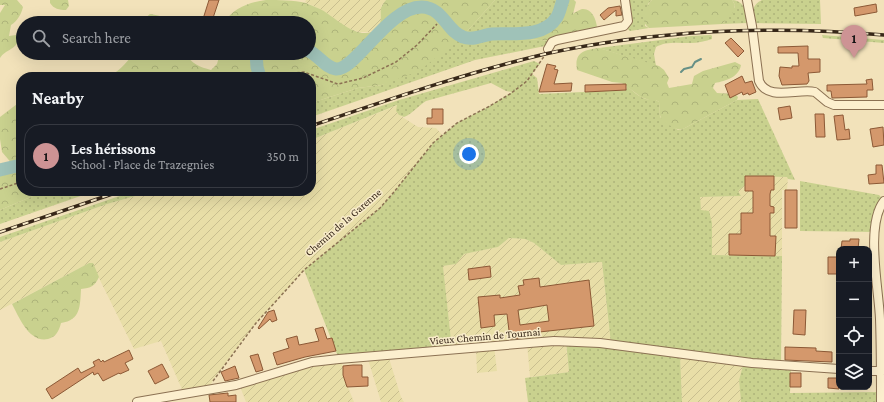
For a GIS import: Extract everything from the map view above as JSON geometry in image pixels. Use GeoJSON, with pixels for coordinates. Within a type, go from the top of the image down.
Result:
{"type":"FeatureCollection","features":[{"type":"Feature","properties":{"kind":"street"},"geometry":{"type":"LineString","coordinates":[[548,49],[552,42],[557,40],[624,26],[628,21],[625,0]]}},
{"type":"Feature","properties":{"kind":"street"},"geometry":{"type":"LineString","coordinates":[[747,0],[760,82],[764,89],[772,93],[805,91],[815,92],[827,102],[834,105],[884,105]]}},
{"type":"Feature","properties":{"kind":"street"},"geometry":{"type":"LineString","coordinates":[[881,402],[880,317],[876,282],[875,241],[877,217],[884,201]]}},
{"type":"Feature","properties":{"kind":"street","name":"Vieux Chemin de Tournai"},"geometry":{"type":"LineString","coordinates":[[136,402],[236,385],[317,362],[554,341],[600,343],[752,363],[836,369]]}},
{"type":"Feature","properties":{"kind":"street"},"geometry":{"type":"LineString","coordinates":[[872,371],[881,371]]}},
{"type":"Feature","properties":{"kind":"path"},"geometry":{"type":"LineString","coordinates":[[316,76],[338,84],[363,78],[396,62],[417,45],[438,24]]}},
{"type":"Feature","properties":{"kind":"path","name":"Chemin de la Garenne"},"geometry":{"type":"LineString","coordinates":[[208,390],[220,370],[256,323],[304,270],[380,208],[433,143],[457,123],[488,108],[527,81],[540,64],[548,49]]}},
{"type":"Feature","properties":{"kind":"path"},"geometry":{"type":"LineString","coordinates":[[0,189],[16,184]]}},
{"type":"Feature","properties":{"kind":"shaded area"},"geometry":{"type":"Polygon","coordinates":[[[306,0],[386,0],[381,6],[381,22],[377,29],[369,32],[359,32],[345,27],[323,11],[305,2],[306,0]]]}},
{"type":"Feature","properties":{"kind":"shaded area"},"geometry":{"type":"Polygon","coordinates":[[[398,105],[399,115],[418,127],[436,128],[442,135],[433,143],[380,208],[304,270],[256,323],[213,380],[208,390],[184,394],[161,341],[134,349],[92,264],[89,263],[0,310],[0,242],[107,204],[135,196],[316,196],[316,138],[398,105]]]}},
{"type":"Feature","properties":{"kind":"shaded area"},"geometry":{"type":"Polygon","coordinates":[[[745,176],[788,177],[787,190],[782,190],[782,256],[712,255],[712,223],[701,211],[699,197],[741,196],[737,191],[745,176]]]}},
{"type":"Feature","properties":{"kind":"shaded area"},"geometry":{"type":"Polygon","coordinates":[[[509,238],[525,239],[534,243],[561,265],[602,262],[611,345],[566,347],[569,372],[530,377],[527,343],[494,346],[497,371],[477,373],[476,348],[452,349],[443,266],[456,264],[463,254],[498,247],[509,238]]]}},
{"type":"Feature","properties":{"kind":"shaded area"},"geometry":{"type":"Polygon","coordinates":[[[680,353],[744,362],[739,380],[741,402],[682,402],[680,353]]]}},
{"type":"Feature","properties":{"kind":"shaded area"},"geometry":{"type":"Polygon","coordinates":[[[388,355],[401,397],[404,402],[381,402],[367,356],[388,355]]]}},
{"type":"Feature","properties":{"kind":"shaded area"},"geometry":{"type":"Polygon","coordinates":[[[339,359],[343,366],[343,375],[354,402],[246,402],[239,384],[339,359]]]}},
{"type":"Feature","properties":{"kind":"green space"},"geometry":{"type":"Polygon","coordinates":[[[0,0],[17,0],[23,7],[19,16],[16,16],[16,21],[11,25],[9,36],[16,35],[16,45],[0,58],[0,13],[5,5],[0,5],[0,0]]]}},
{"type":"Feature","properties":{"kind":"green space"},"geometry":{"type":"Polygon","coordinates":[[[50,0],[68,0],[69,6],[66,10],[57,9],[53,7],[50,0]]]}},
{"type":"Feature","properties":{"kind":"green space"},"geometry":{"type":"Polygon","coordinates":[[[266,0],[306,3],[322,10],[349,28],[364,33],[371,32],[379,26],[381,21],[381,8],[386,0],[495,0],[462,37],[419,71],[382,85],[358,88],[316,101],[316,72],[116,72],[128,60],[190,60],[203,68],[211,70],[217,64],[218,60],[316,60],[316,16],[230,16],[242,7],[254,2],[266,0]]]}},
{"type":"Feature","properties":{"kind":"green space"},"geometry":{"type":"Polygon","coordinates":[[[495,0],[563,0],[557,16],[548,26],[538,30],[516,34],[529,39],[550,41],[545,46],[475,60],[316,115],[316,101],[358,88],[382,85],[462,37],[495,0]]]}},
{"type":"Feature","properties":{"kind":"green space"},"geometry":{"type":"Polygon","coordinates":[[[563,0],[574,0],[576,2],[573,14],[582,9],[591,12],[596,21],[597,27],[592,33],[550,41],[529,39],[515,34],[545,28],[555,20],[563,0]]]}},
{"type":"Feature","properties":{"kind":"green space"},"geometry":{"type":"Polygon","coordinates":[[[625,0],[652,0],[648,4],[645,26],[649,28],[630,31],[624,26],[625,0]]]}},
{"type":"Feature","properties":{"kind":"green space"},"geometry":{"type":"Polygon","coordinates":[[[652,0],[732,0],[735,7],[732,13],[722,24],[649,28],[644,22],[644,14],[647,6],[652,0]]]}},
{"type":"Feature","properties":{"kind":"green space"},"geometry":{"type":"Polygon","coordinates":[[[732,0],[740,2],[744,8],[748,23],[722,24],[735,7],[732,0]]]}},
{"type":"Feature","properties":{"kind":"green space"},"geometry":{"type":"Polygon","coordinates":[[[762,0],[820,0],[821,24],[752,23],[754,6],[762,0]]]}},
{"type":"Feature","properties":{"kind":"green space"},"geometry":{"type":"Polygon","coordinates":[[[150,14],[161,16],[148,16],[150,14]]]}},
{"type":"Feature","properties":{"kind":"green space"},"geometry":{"type":"Polygon","coordinates":[[[711,35],[712,39],[702,42],[668,43],[656,47],[654,54],[656,66],[599,48],[691,36],[711,35]]]}},
{"type":"Feature","properties":{"kind":"green space"},"geometry":{"type":"Polygon","coordinates":[[[822,35],[884,40],[884,43],[823,38],[822,35]]]}},
{"type":"Feature","properties":{"kind":"green space"},"geometry":{"type":"Polygon","coordinates":[[[599,48],[659,66],[664,70],[669,78],[667,83],[669,88],[692,84],[694,76],[703,71],[735,62],[741,65],[738,73],[728,80],[715,83],[713,88],[717,93],[735,94],[738,97],[737,100],[683,129],[676,129],[664,122],[660,117],[659,102],[656,100],[649,100],[641,97],[622,83],[612,82],[577,70],[577,59],[581,53],[599,48]]]}},
{"type":"Feature","properties":{"kind":"green space"},"geometry":{"type":"Polygon","coordinates":[[[534,61],[540,64],[532,74],[537,78],[539,94],[626,90],[627,86],[643,98],[656,100],[659,102],[660,117],[678,130],[683,129],[737,100],[758,99],[795,180],[788,179],[787,177],[745,176],[745,185],[738,191],[741,196],[700,197],[701,210],[709,211],[712,223],[712,255],[782,256],[781,365],[791,366],[790,393],[881,392],[884,402],[741,402],[739,380],[744,362],[680,354],[682,402],[528,402],[525,378],[569,372],[566,342],[611,344],[602,262],[561,265],[534,243],[525,239],[509,238],[498,247],[464,254],[456,264],[443,266],[452,349],[339,359],[304,270],[380,208],[433,143],[457,123],[488,107],[512,92],[506,91],[491,83],[426,101],[404,117],[399,115],[396,111],[397,105],[316,138],[316,128],[399,100],[534,61]]]}},
{"type":"Feature","properties":{"kind":"green space"},"geometry":{"type":"Polygon","coordinates":[[[16,105],[16,196],[33,196],[0,210],[0,170],[14,166],[2,152],[0,139],[0,117],[16,105]]]}},
{"type":"Feature","properties":{"kind":"green space"},"geometry":{"type":"Polygon","coordinates":[[[800,181],[879,195],[884,200],[875,232],[800,231],[800,181]]]}},
{"type":"Feature","properties":{"kind":"green space"},"geometry":{"type":"Polygon","coordinates":[[[33,196],[81,196],[0,224],[0,210],[33,196]]]}},
{"type":"Feature","properties":{"kind":"green space"},"geometry":{"type":"Polygon","coordinates":[[[119,196],[135,196],[107,204],[0,242],[0,237],[119,196]]]}},
{"type":"Feature","properties":{"kind":"green space"},"geometry":{"type":"Polygon","coordinates":[[[89,263],[93,263],[99,277],[96,283],[92,286],[81,289],[80,306],[76,315],[72,319],[61,323],[57,333],[53,337],[41,339],[35,337],[21,322],[12,304],[89,263]]]}},
{"type":"Feature","properties":{"kind":"building"},"geometry":{"type":"Polygon","coordinates":[[[209,0],[219,0],[214,16],[204,16],[209,0]]]}},
{"type":"Feature","properties":{"kind":"building"},"geometry":{"type":"Polygon","coordinates":[[[876,4],[877,12],[855,16],[854,8],[876,4]]]}},
{"type":"Feature","properties":{"kind":"building"},"geometry":{"type":"Polygon","coordinates":[[[620,6],[622,15],[616,16],[616,10],[604,20],[600,15],[608,8],[620,6]]]}},
{"type":"Feature","properties":{"kind":"building"},"geometry":{"type":"Polygon","coordinates":[[[731,38],[744,51],[738,57],[725,43],[731,38]]]}},
{"type":"Feature","properties":{"kind":"building"},"geometry":{"type":"Polygon","coordinates":[[[808,46],[808,59],[820,59],[820,72],[808,73],[809,81],[807,84],[782,85],[779,76],[780,67],[792,68],[792,66],[799,66],[798,53],[778,53],[778,47],[808,46]]]}},
{"type":"Feature","properties":{"kind":"building"},"geometry":{"type":"Polygon","coordinates":[[[547,64],[556,66],[554,69],[558,70],[554,84],[572,83],[571,91],[539,92],[547,64]]]}},
{"type":"Feature","properties":{"kind":"building"},"geometry":{"type":"Polygon","coordinates":[[[742,76],[745,83],[752,81],[756,92],[749,95],[748,93],[743,95],[742,92],[730,98],[725,85],[742,76]]]}},
{"type":"Feature","properties":{"kind":"building"},"geometry":{"type":"Polygon","coordinates":[[[872,79],[873,90],[867,90],[867,97],[832,98],[831,91],[827,91],[827,85],[867,84],[866,80],[872,79]]]}},
{"type":"Feature","properties":{"kind":"building"},"geometry":{"type":"Polygon","coordinates":[[[626,84],[626,90],[585,92],[585,85],[626,84]]]}},
{"type":"Feature","properties":{"kind":"building"},"geometry":{"type":"Polygon","coordinates":[[[790,106],[792,118],[780,120],[778,108],[790,106]]]}},
{"type":"Feature","properties":{"kind":"building"},"geometry":{"type":"Polygon","coordinates":[[[432,109],[443,109],[443,124],[427,124],[427,118],[432,118],[432,109]]]}},
{"type":"Feature","properties":{"kind":"building"},"geometry":{"type":"Polygon","coordinates":[[[815,114],[824,114],[825,137],[816,137],[815,114]]]}},
{"type":"Feature","properties":{"kind":"building"},"geometry":{"type":"Polygon","coordinates":[[[843,115],[845,130],[849,129],[850,139],[837,140],[834,116],[843,115]]]}},
{"type":"Feature","properties":{"kind":"building"},"geometry":{"type":"Polygon","coordinates":[[[883,127],[884,145],[873,147],[870,129],[883,127]]]}},
{"type":"Feature","properties":{"kind":"building"},"geometry":{"type":"Polygon","coordinates":[[[876,165],[882,165],[884,183],[869,184],[868,175],[876,174],[876,165]]]}},
{"type":"Feature","properties":{"kind":"building"},"geometry":{"type":"Polygon","coordinates":[[[745,176],[774,176],[774,190],[771,190],[770,194],[770,206],[774,207],[774,213],[770,213],[770,236],[776,236],[775,256],[729,255],[729,234],[741,234],[741,213],[753,213],[753,191],[745,191],[745,176]]]}},
{"type":"Feature","properties":{"kind":"building"},"geometry":{"type":"Polygon","coordinates":[[[785,190],[797,190],[797,228],[785,228],[785,190]]]}},
{"type":"Feature","properties":{"kind":"building"},"geometry":{"type":"Polygon","coordinates":[[[850,239],[859,239],[858,246],[841,246],[842,241],[850,241],[850,239]]]}},
{"type":"Feature","properties":{"kind":"building"},"geometry":{"type":"Polygon","coordinates":[[[828,257],[836,257],[836,274],[828,274],[828,257]]]}},
{"type":"Feature","properties":{"kind":"building"},"geometry":{"type":"Polygon","coordinates":[[[490,266],[491,277],[469,280],[468,269],[490,266]]]}},
{"type":"Feature","properties":{"kind":"building"},"geometry":{"type":"Polygon","coordinates":[[[539,278],[540,287],[589,280],[594,326],[521,334],[521,338],[510,339],[507,314],[494,315],[495,326],[481,328],[478,297],[500,295],[500,298],[520,295],[518,286],[524,285],[523,280],[539,278]],[[547,305],[518,310],[520,325],[549,321],[547,305]]]}},
{"type":"Feature","properties":{"kind":"building"},"geometry":{"type":"Polygon","coordinates":[[[274,310],[277,320],[272,322],[270,319],[259,329],[258,328],[268,312],[274,310]]]}},
{"type":"Feature","properties":{"kind":"building"},"geometry":{"type":"Polygon","coordinates":[[[794,310],[806,310],[805,335],[793,334],[794,310]]]}},
{"type":"Feature","properties":{"kind":"building"},"geometry":{"type":"Polygon","coordinates":[[[323,327],[327,339],[332,338],[336,351],[305,357],[277,365],[273,353],[289,348],[286,339],[297,336],[299,345],[319,341],[315,329],[323,327]]]}},
{"type":"Feature","properties":{"kind":"building"},"geometry":{"type":"Polygon","coordinates":[[[785,347],[816,348],[816,351],[832,352],[832,362],[785,360],[785,347]]]}},
{"type":"Feature","properties":{"kind":"building"},"geometry":{"type":"Polygon","coordinates":[[[129,350],[133,359],[125,363],[129,370],[103,381],[98,373],[94,375],[93,372],[52,399],[46,389],[78,368],[81,373],[95,366],[93,362],[99,359],[101,362],[103,360],[104,362],[129,350]]]}},
{"type":"Feature","properties":{"kind":"building"},"geometry":{"type":"Polygon","coordinates":[[[258,354],[263,370],[256,372],[250,356],[258,354]]]}},
{"type":"Feature","properties":{"kind":"building"},"geometry":{"type":"Polygon","coordinates":[[[162,364],[169,377],[155,384],[148,371],[162,364]]]}},
{"type":"Feature","properties":{"kind":"building"},"geometry":{"type":"Polygon","coordinates":[[[362,365],[362,377],[368,377],[368,386],[347,387],[343,375],[343,366],[362,365]]]}},
{"type":"Feature","properties":{"kind":"building"},"geometry":{"type":"Polygon","coordinates":[[[235,366],[239,378],[225,381],[221,372],[235,366]]]}},
{"type":"Feature","properties":{"kind":"building"},"geometry":{"type":"Polygon","coordinates":[[[790,373],[801,373],[801,387],[790,387],[790,373]]]}},
{"type":"Feature","properties":{"kind":"building"},"geometry":{"type":"Polygon","coordinates":[[[828,378],[836,378],[836,389],[828,388],[828,378]]]}},
{"type":"Feature","properties":{"kind":"building"},"geometry":{"type":"Polygon","coordinates":[[[228,393],[228,396],[236,395],[236,402],[210,402],[209,395],[228,393]]]}},
{"type":"Feature","properties":{"kind":"waterway"},"geometry":{"type":"LineString","coordinates":[[316,55],[325,64],[332,68],[336,69],[344,67],[397,17],[410,9],[422,7],[435,11],[457,34],[467,38],[492,34],[528,33],[551,24],[557,17],[563,0]]}},
{"type":"Feature","properties":{"kind":"waterway"},"geometry":{"type":"LineString","coordinates":[[681,72],[684,69],[692,67],[695,62],[701,59]]}},
{"type":"Feature","properties":{"kind":"waterway"},"geometry":{"type":"LineString","coordinates":[[256,60],[258,72]]}},
{"type":"Feature","properties":{"kind":"waterway"},"geometry":{"type":"LineString","coordinates":[[0,170],[16,166]]}},
{"type":"Feature","properties":{"kind":"railway"},"geometry":{"type":"LineString","coordinates":[[316,124],[427,87],[515,61],[586,46],[671,35],[756,30],[799,30],[884,35]]}},
{"type":"Feature","properties":{"kind":"railway"},"geometry":{"type":"LineString","coordinates":[[0,232],[106,196]]}},
{"type":"Feature","properties":{"kind":"place","name":"Les hérissons"},"geometry":{"type":"Point","coordinates":[854,58]}}]}
